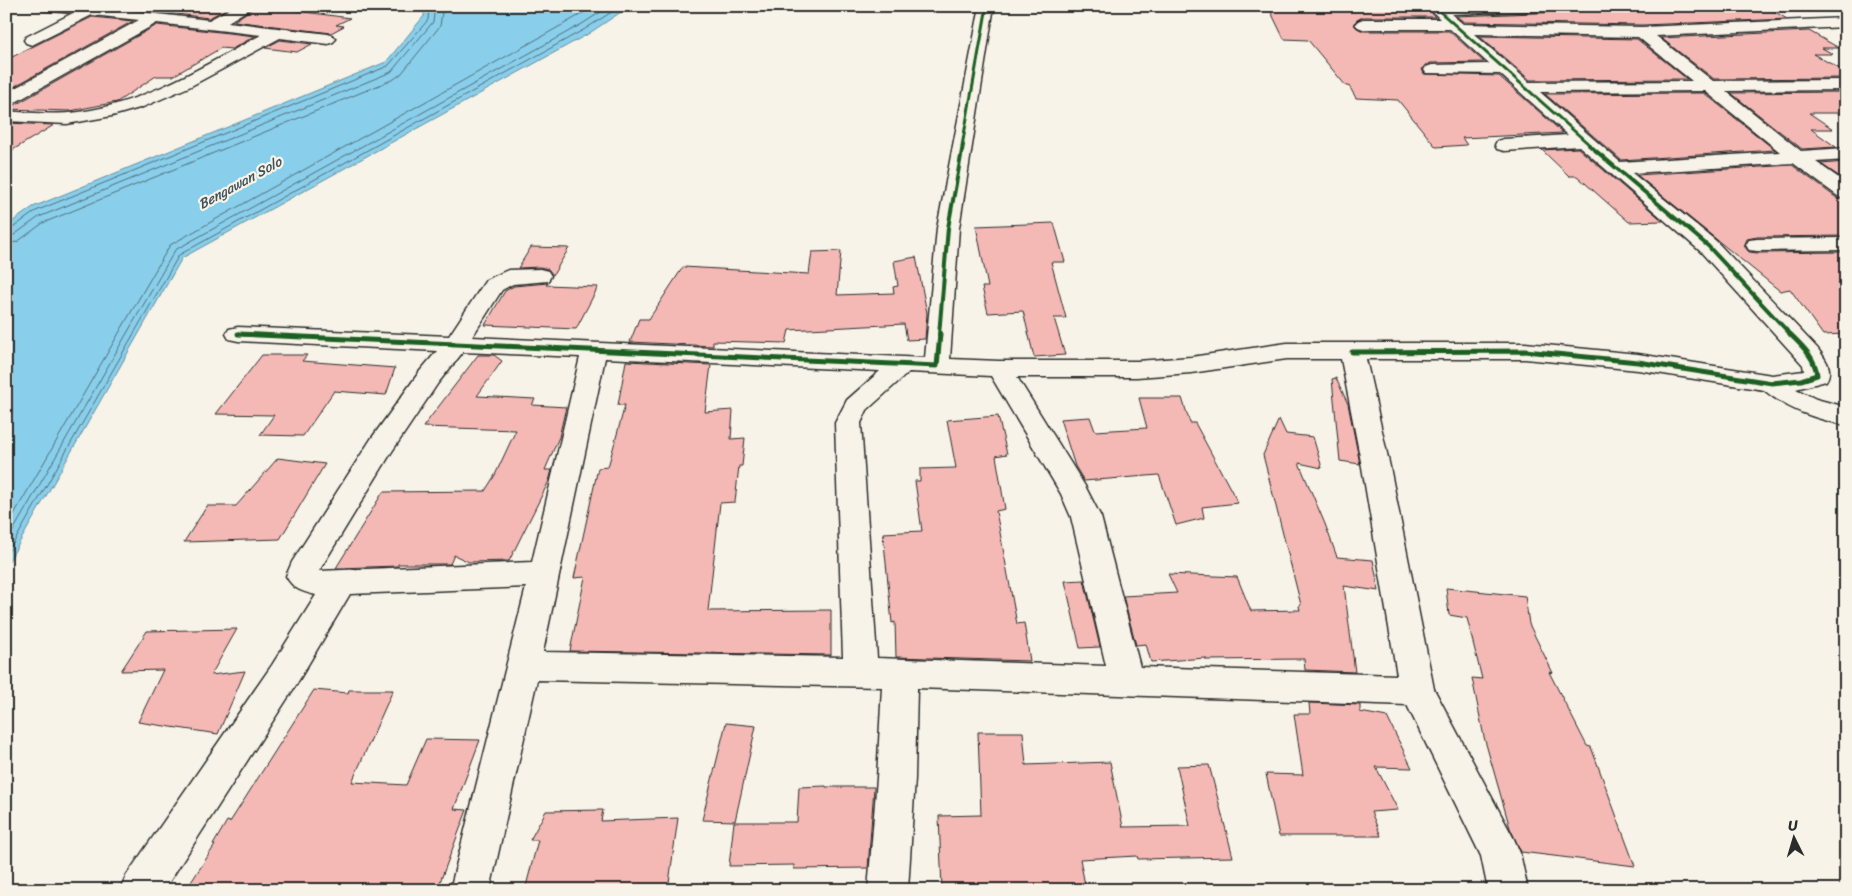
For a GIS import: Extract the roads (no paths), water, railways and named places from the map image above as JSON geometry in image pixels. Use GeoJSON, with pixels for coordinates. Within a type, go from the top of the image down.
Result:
{"type":"FeatureCollection","features":[{"type":"Feature","properties":{"kind":"street"},"geometry":{"type":"LineString","coordinates":[[43,6],[131,15],[153,12],[210,25],[328,39]]}},
{"type":"Feature","properties":{"kind":"street"},"geometry":{"type":"LineString","coordinates":[[210,25],[247,6]]}},
{"type":"Feature","properties":{"kind":"street"},"geometry":{"type":"LineString","coordinates":[[937,366],[948,228],[987,6]]}},
{"type":"Feature","properties":{"kind":"street"},"geometry":{"type":"LineString","coordinates":[[1436,8],[1573,10],[1608,32]]}},
{"type":"Feature","properties":{"kind":"street"},"geometry":{"type":"LineString","coordinates":[[238,334],[999,369],[1137,369],[1220,361],[1287,351],[1525,351],[1638,362],[1772,383],[1812,378],[1817,375],[1818,371],[1809,354],[1708,246],[1583,140],[1436,8]]}},
{"type":"Feature","properties":{"kind":"street"},"geometry":{"type":"LineString","coordinates":[[32,40],[88,11]]}},
{"type":"Feature","properties":{"kind":"street"},"geometry":{"type":"LineString","coordinates":[[6,100],[86,54],[153,12]]}},
{"type":"Feature","properties":{"kind":"street"},"geometry":{"type":"LineString","coordinates":[[1363,24],[1642,32],[1846,22]]}},
{"type":"Feature","properties":{"kind":"street"},"geometry":{"type":"LineString","coordinates":[[1642,32],[1796,156],[1846,193]]}},
{"type":"Feature","properties":{"kind":"street"},"geometry":{"type":"LineString","coordinates":[[6,116],[71,118],[113,110],[166,91],[276,33]]}},
{"type":"Feature","properties":{"kind":"street"},"geometry":{"type":"LineString","coordinates":[[1432,70],[1504,69]]}},
{"type":"Feature","properties":{"kind":"street"},"geometry":{"type":"LineString","coordinates":[[1526,87],[1846,85]]}},
{"type":"Feature","properties":{"kind":"street"},"geometry":{"type":"LineString","coordinates":[[1504,145],[1583,140]]}},
{"type":"Feature","properties":{"kind":"street"},"geometry":{"type":"LineString","coordinates":[[1615,168],[1846,154]]}},
{"type":"Feature","properties":{"kind":"street"},"geometry":{"type":"LineString","coordinates":[[1757,245],[1846,244]]}},
{"type":"Feature","properties":{"kind":"street"},"geometry":{"type":"LineString","coordinates":[[540,276],[508,277],[499,281],[456,344],[429,377],[381,446],[306,562],[302,576],[309,581],[341,582],[545,574]]}},
{"type":"Feature","properties":{"kind":"street"},"geometry":{"type":"LineString","coordinates":[[470,890],[545,574],[594,351]]}},
{"type":"Feature","properties":{"kind":"street"},"geometry":{"type":"LineString","coordinates":[[1352,352],[1376,467],[1417,691],[1500,853],[1508,890]]}},
{"type":"Feature","properties":{"kind":"street"},"geometry":{"type":"LineString","coordinates":[[861,672],[848,423],[856,406],[902,365]]}},
{"type":"Feature","properties":{"kind":"street"},"geometry":{"type":"LineString","coordinates":[[999,369],[1075,493],[1086,517],[1127,681]]}},
{"type":"Feature","properties":{"kind":"street"},"geometry":{"type":"LineString","coordinates":[[1772,383],[1801,403],[1826,412],[1846,416]]}},
{"type":"Feature","properties":{"kind":"street"},"geometry":{"type":"LineString","coordinates":[[140,890],[284,675],[341,582]]}},
{"type":"Feature","properties":{"kind":"street"},"geometry":{"type":"LineString","coordinates":[[523,666],[861,672],[1417,691]]}},
{"type":"Feature","properties":{"kind":"street"},"geometry":{"type":"LineString","coordinates":[[888,890],[900,674]]}},
{"type":"Feature","properties":{"kind":"water","name":"Bengawan Solo"},"geometry":{"type":"Polygon","coordinates":[[[424,6],[630,6],[588,34],[182,258],[6,566],[6,226],[33,207],[386,62],[424,16],[424,6]]]}}]}
